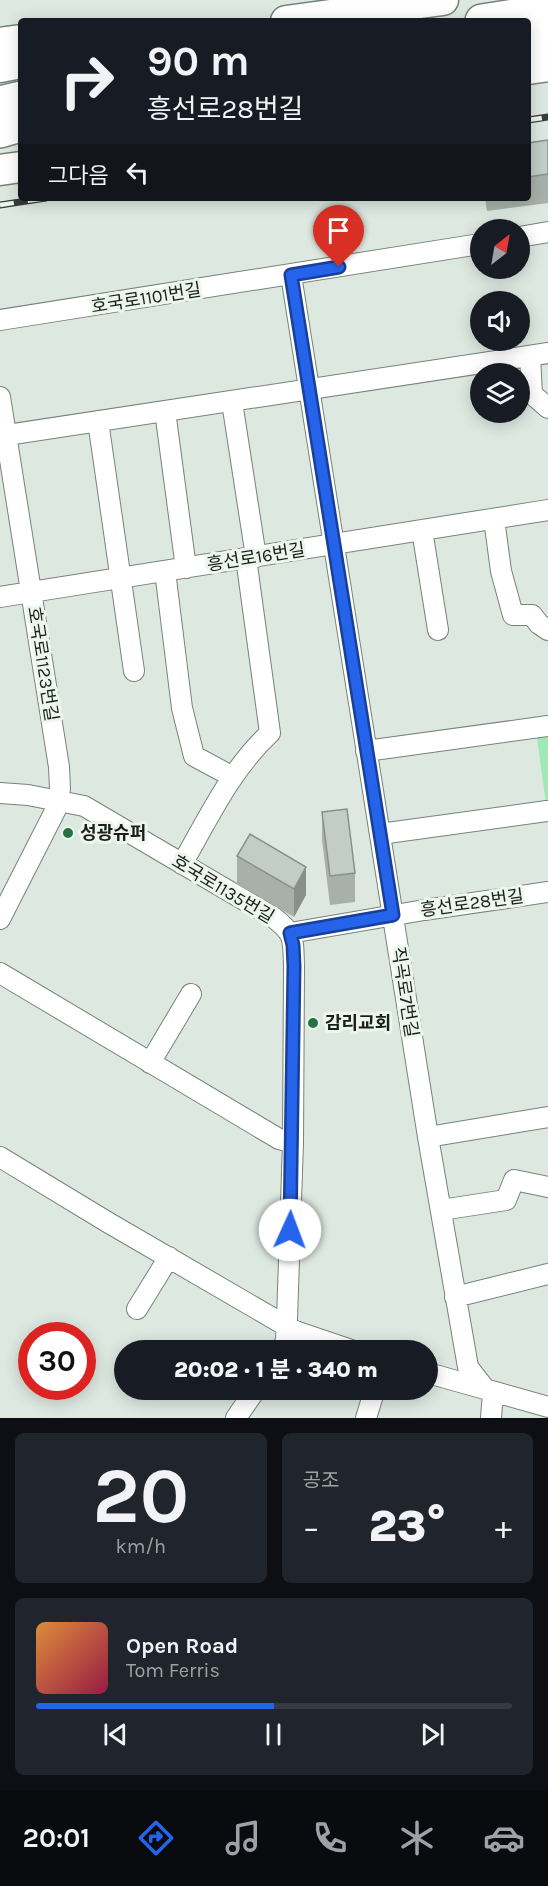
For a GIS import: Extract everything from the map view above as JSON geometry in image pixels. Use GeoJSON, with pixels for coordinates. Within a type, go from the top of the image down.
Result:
{"type":"FeatureCollection","features":[{"type":"Feature","properties":{"kind":"highway"},"geometry":{"type":"LineString","coordinates":[[502,18],[548,11]]}},
{"type":"Feature","properties":{"kind":"highway"},"geometry":{"type":"LineString","coordinates":[[531,42],[548,40]]}},
{"type":"Feature","properties":{"kind":"highway"},"geometry":{"type":"LineString","coordinates":[[0,104],[18,99]]}},
{"type":"Feature","properties":{"kind":"highway"},"geometry":{"type":"LineString","coordinates":[[0,131],[18,126]]}},
{"type":"Feature","properties":{"kind":"main road"},"geometry":{"type":"LineString","coordinates":[[308,18],[443,0]]}},
{"type":"Feature","properties":{"kind":"main road"},"geometry":{"type":"LineString","coordinates":[[0,43],[18,40]]}},
{"type":"Feature","properties":{"kind":"main road"},"geometry":{"type":"LineString","coordinates":[[0,67],[18,64]]}},
{"type":"Feature","properties":{"kind":"main road"},"geometry":{"type":"LineString","coordinates":[[531,69],[548,66]]}},
{"type":"Feature","properties":{"kind":"main road"},"geometry":{"type":"LineString","coordinates":[[0,149],[18,146]]}},
{"type":"Feature","properties":{"kind":"main road"},"geometry":{"type":"LineString","coordinates":[[0,170],[18,167]]}},
{"type":"Feature","properties":{"kind":"street"},"geometry":{"type":"LineString","coordinates":[[530,235],[548,232]]}},
{"type":"Feature","properties":{"kind":"street","name":"호국로1101번길"},"geometry":{"type":"LineString","coordinates":[[0,320],[470,246]]}},
{"type":"Feature","properties":{"kind":"street","name":"직곡로7번길"},"geometry":{"type":"LineString","coordinates":[[291,275],[428,1137],[468,1367],[489,1390]]}},
{"type":"Feature","properties":{"kind":"street"},"geometry":{"type":"LineString","coordinates":[[3,436],[539,355],[532,394],[548,408]]}},
{"type":"Feature","properties":{"kind":"street","name":"호국로1123번길"},"geometry":{"type":"LineString","coordinates":[[0,397],[3,436],[31,592],[59,767],[60,789],[56,809],[0,919]]}},
{"type":"Feature","properties":{"kind":"street"},"geometry":{"type":"LineString","coordinates":[[182,864],[233,777],[252,750],[270,733],[232,402]]}},
{"type":"Feature","properties":{"kind":"street"},"geometry":{"type":"LineString","coordinates":[[165,411],[186,568]]}},
{"type":"Feature","properties":{"kind":"street"},"geometry":{"type":"LineString","coordinates":[[98,421],[134,671]]}},
{"type":"Feature","properties":{"kind":"street","name":"흥선로16번길"},"geometry":{"type":"LineString","coordinates":[[0,597],[548,510]]}},
{"type":"Feature","properties":{"kind":"street"},"geometry":{"type":"LineString","coordinates":[[494,519],[501,571],[513,615],[532,615],[548,630]]}},
{"type":"Feature","properties":{"kind":"street"},"geometry":{"type":"LineString","coordinates":[[422,530],[438,630]]}},
{"type":"Feature","properties":{"kind":"street"},"geometry":{"type":"LineString","coordinates":[[165,571],[182,708],[194,756],[233,777]]}},
{"type":"Feature","properties":{"kind":"street"},"geometry":{"type":"LineString","coordinates":[[366,751],[548,726]]}},
{"type":"Feature","properties":{"kind":"street","name":"호국로1135번길"},"geometry":{"type":"LineString","coordinates":[[0,793],[28,795],[84,806],[273,917],[289,929],[293,945],[294,966],[293,1143],[286,1340]]}},
{"type":"Feature","properties":{"kind":"street"},"geometry":{"type":"LineString","coordinates":[[380,834],[547,812]]}},
{"type":"Feature","properties":{"kind":"street","name":"흥선로28번길"},"geometry":{"type":"LineString","coordinates":[[290,933],[548,892]]}},
{"type":"Feature","properties":{"kind":"street"},"geometry":{"type":"LineString","coordinates":[[0,973],[279,1139],[293,1143]]}},
{"type":"Feature","properties":{"kind":"street"},"geometry":{"type":"LineString","coordinates":[[150,1063],[191,994]]}},
{"type":"Feature","properties":{"kind":"street"},"geometry":{"type":"LineString","coordinates":[[428,1137],[548,1117]]}},
{"type":"Feature","properties":{"kind":"street"},"geometry":{"type":"LineString","coordinates":[[0,1156],[286,1326],[319,1340]]}},
{"type":"Feature","properties":{"kind":"street"},"geometry":{"type":"LineString","coordinates":[[441,1210],[506,1200],[514,1180],[548,1187]]}},
{"type":"Feature","properties":{"kind":"street"},"geometry":{"type":"LineString","coordinates":[[137,1309],[169,1257]]}},
{"type":"Feature","properties":{"kind":"street"},"geometry":{"type":"LineString","coordinates":[[456,1297],[548,1274]]}},
{"type":"Feature","properties":{"kind":"street"},"geometry":{"type":"LineString","coordinates":[[438,1376],[548,1407]]}},
{"type":"Feature","properties":{"kind":"street"},"geometry":{"type":"LineString","coordinates":[[489,1390],[491,1418]]}},
{"type":"Feature","properties":{"kind":"street"},"geometry":{"type":"LineString","coordinates":[[236,1418],[248,1400]]}},
{"type":"Feature","properties":{"kind":"street"},"geometry":{"type":"LineString","coordinates":[[366,1418],[372,1400]]}},
{"type":"Feature","properties":{"kind":"green space"},"geometry":{"type":"Polygon","coordinates":[[[548,730],[548,818],[536,731],[548,730]]]}},
{"type":"Feature","properties":{"kind":"building"},"geometry":{"type":"Polygon","coordinates":[[[548,140],[548,174],[531,177],[531,143],[548,140]]]}},
{"type":"Feature","properties":{"kind":"building"},"geometry":{"type":"Polygon","coordinates":[[[347,809],[355,873],[330,876],[322,812],[347,809]]]}},
{"type":"Feature","properties":{"kind":"building"},"geometry":{"type":"Polygon","coordinates":[[[250,834],[306,867],[294,889],[237,856],[250,834]]]}},
{"type":"Feature","properties":{"kind":"railway"},"geometry":{"type":"LineString","coordinates":[[531,120],[548,117]]}},
{"type":"Feature","properties":{"kind":"railway"},"geometry":{"type":"LineString","coordinates":[[0,205],[26,201]]}},
{"type":"Feature","properties":{"kind":"place","name":"성광슈퍼"},"geometry":{"type":"Point","coordinates":[68,833]}},
{"type":"Feature","properties":{"kind":"place","name":"감리교회"},"geometry":{"type":"Point","coordinates":[313,1023]}},
{"type":"Feature","properties":{"kind":"route"},"geometry":{"type":"LineString","coordinates":[[290,1230],[294,966],[290,933],[393,915],[291,275],[339,267]]}}]}
